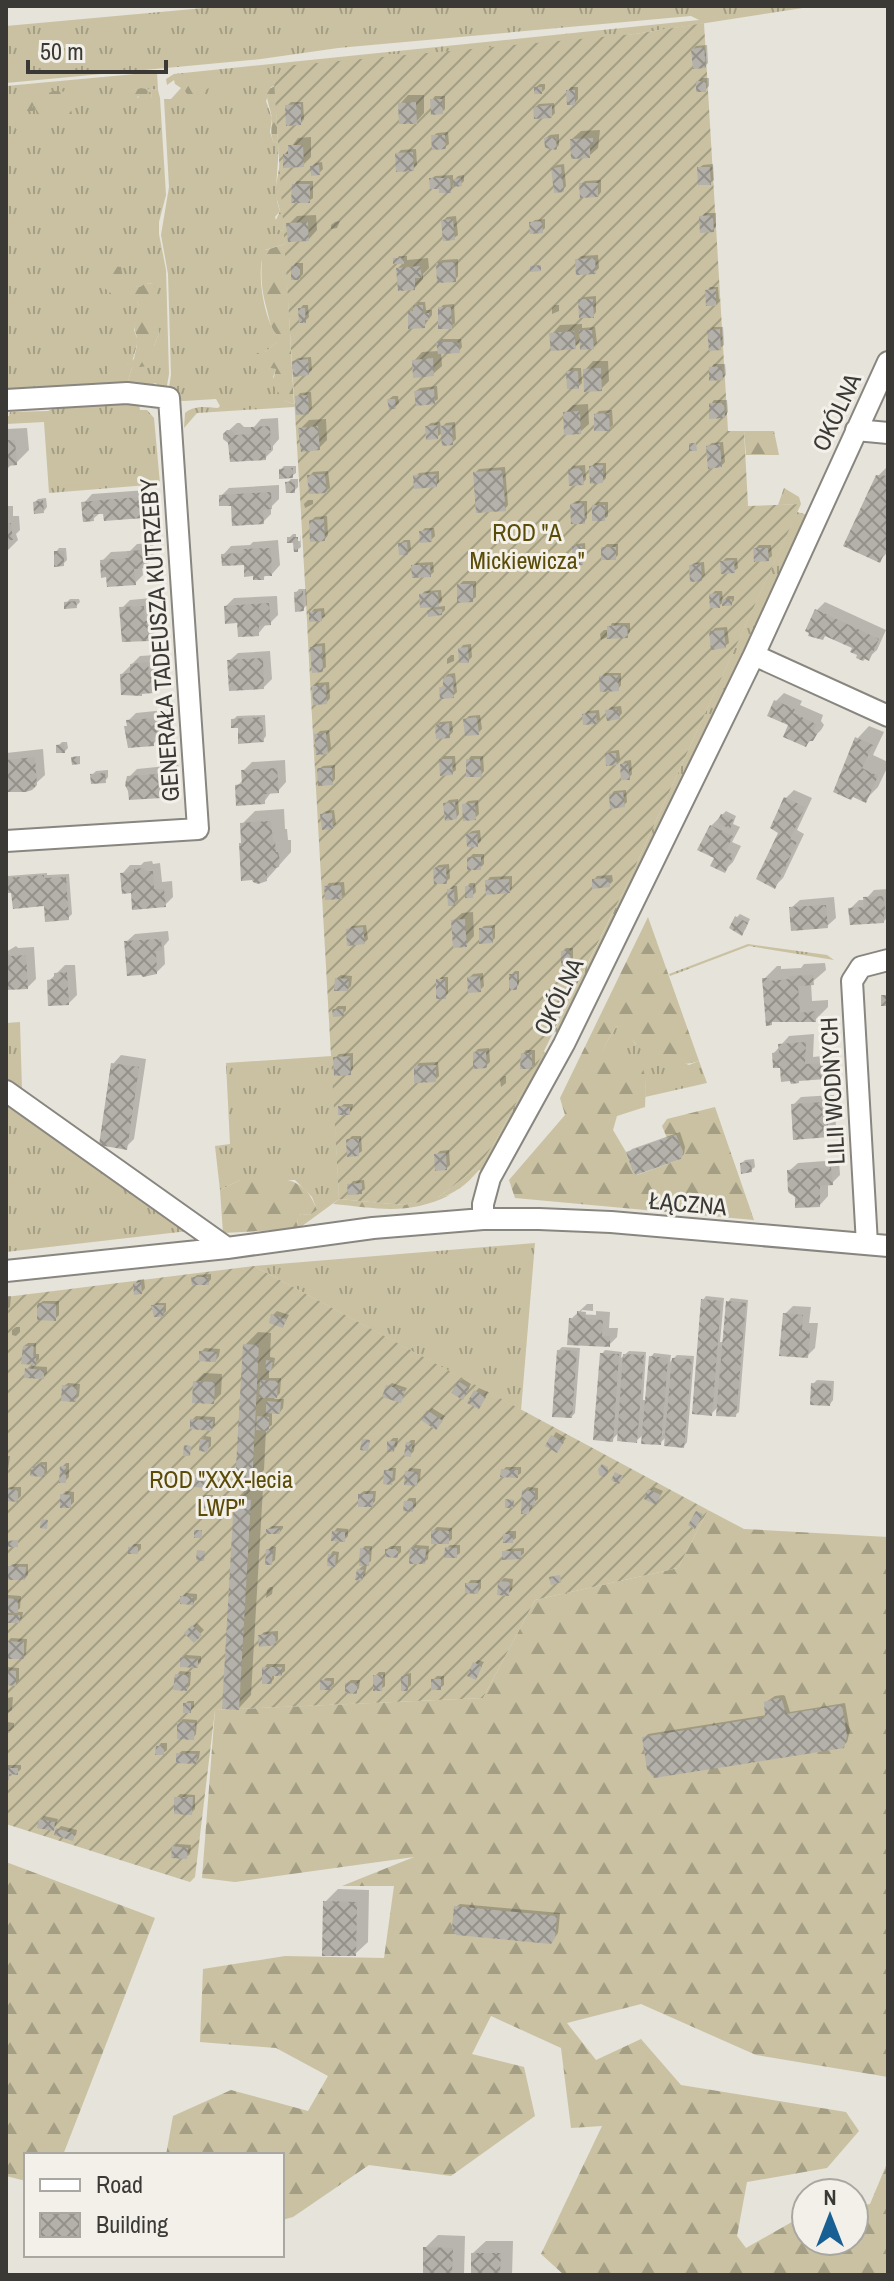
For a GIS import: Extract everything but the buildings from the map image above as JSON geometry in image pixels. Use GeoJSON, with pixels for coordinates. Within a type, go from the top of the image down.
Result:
{"type":"FeatureCollection","features":[{"type":"Feature","properties":{"kind":"street","name":"OKÓLNA"},"geometry":{"type":"LineString","coordinates":[[483,1219],[483,1204],[490,1178],[564,1044],[754,655],[888,362]]}},
{"type":"Feature","properties":{"kind":"street","name":"GENERAŁA TADEUSZA KUTRZEBY"},"geometry":{"type":"LineString","coordinates":[[6,400],[127,393],[169,398],[198,829],[6,841]]}},
{"type":"Feature","properties":{"kind":"street"},"geometry":{"type":"LineString","coordinates":[[856,430],[888,433]]}},
{"type":"Feature","properties":{"kind":"street"},"geometry":{"type":"LineString","coordinates":[[754,655],[888,716]]}},
{"type":"Feature","properties":{"kind":"street","name":"LILII WODNYCH"},"geometry":{"type":"LineString","coordinates":[[867,1244],[852,981],[856,971],[864,965],[888,960]]}},
{"type":"Feature","properties":{"kind":"street"},"geometry":{"type":"LineString","coordinates":[[6,1091],[227,1248]]}},
{"type":"Feature","properties":{"kind":"street"},"geometry":{"type":"LineString","coordinates":[[6,1271],[227,1248],[373,1228],[483,1219]]}},
{"type":"Feature","properties":{"kind":"street","name":"ŁĄCZNA"},"geometry":{"type":"LineString","coordinates":[[483,1219],[611,1222],[888,1246]]}},
{"type":"Feature","properties":{"kind":"green space"},"geometry":{"type":"Polygon","coordinates":[[[226,6],[816,6],[635,34],[274,80],[275,86],[271,87],[266,101],[272,118],[270,132],[273,141],[278,143],[277,196],[280,211],[275,217],[279,230],[284,231],[285,244],[265,250],[262,258],[262,294],[268,318],[277,335],[277,342],[265,352],[269,368],[276,369],[273,377],[285,401],[294,404],[294,407],[197,413],[184,428],[185,413],[189,410],[220,406],[216,399],[167,400],[171,375],[168,274],[161,235],[169,187],[164,99],[171,99],[181,88],[174,80],[167,85],[166,79],[174,74],[699,20],[691,16],[338,48],[261,59],[6,83],[6,26],[226,6]]]}},
{"type":"Feature","properties":{"kind":"green space","name":"ROD \"A Mickiewicza\""},"geometry":{"type":"Polygon","coordinates":[[[704,23],[728,431],[744,431],[748,506],[801,504],[628,882],[495,1142],[478,1167],[436,1199],[403,1205],[339,1199],[274,80],[284,66],[635,34],[704,23]]]}},
{"type":"Feature","properties":{"kind":"green space"},"geometry":{"type":"Polygon","coordinates":[[[157,72],[158,90],[141,88],[122,94],[134,94],[138,98],[141,93],[151,92],[152,98],[160,98],[166,195],[159,234],[166,270],[169,374],[166,391],[158,390],[159,386],[155,383],[150,391],[126,387],[132,368],[154,360],[154,346],[159,333],[151,308],[145,303],[153,284],[131,286],[123,279],[121,295],[137,301],[140,309],[134,330],[138,341],[132,362],[105,388],[6,394],[6,86],[157,72]]]}},
{"type":"Feature","properties":{"kind":"green space"},"geometry":{"type":"Polygon","coordinates":[[[215,76],[224,86],[222,92],[215,94],[213,91],[218,88],[215,85],[205,90],[204,99],[199,100],[198,94],[187,94],[185,91],[190,83],[208,82],[215,76]]]}},
{"type":"Feature","properties":{"kind":"green space"},"geometry":{"type":"Polygon","coordinates":[[[275,86],[278,143],[272,138],[267,94],[267,90],[275,86]]]}},
{"type":"Feature","properties":{"kind":"green space"},"geometry":{"type":"Polygon","coordinates":[[[141,88],[158,90],[160,98],[152,98],[151,92],[144,100],[140,96],[134,98],[133,94],[122,97],[122,93],[141,88]]]}},
{"type":"Feature","properties":{"kind":"green space"},"geometry":{"type":"Polygon","coordinates":[[[53,91],[75,94],[75,102],[70,106],[72,114],[62,106],[60,112],[55,110],[52,114],[42,112],[37,115],[35,108],[35,111],[25,111],[16,116],[21,129],[16,129],[11,112],[6,112],[6,104],[16,100],[17,94],[20,102],[28,106],[36,97],[48,102],[49,93],[53,91]]]}},
{"type":"Feature","properties":{"kind":"green space"},"geometry":{"type":"Polygon","coordinates":[[[280,163],[284,231],[279,230],[275,222],[280,211],[275,192],[280,163]]]}},
{"type":"Feature","properties":{"kind":"green space"},"geometry":{"type":"Polygon","coordinates":[[[258,244],[266,250],[285,244],[294,404],[285,401],[272,384],[276,369],[269,368],[262,373],[256,369],[253,360],[257,353],[265,352],[277,342],[264,295],[262,255],[257,250],[258,244]]]}},
{"type":"Feature","properties":{"kind":"green space"},"geometry":{"type":"Polygon","coordinates":[[[113,266],[121,267],[124,279],[131,285],[140,287],[146,283],[153,284],[157,290],[146,302],[157,312],[159,333],[154,346],[155,360],[148,366],[132,368],[126,387],[105,388],[109,370],[118,362],[127,365],[134,359],[137,344],[137,301],[113,295],[102,286],[105,270],[113,266]]]}},
{"type":"Feature","properties":{"kind":"green space"},"geometry":{"type":"Polygon","coordinates":[[[139,404],[140,410],[147,410],[154,418],[160,484],[49,493],[44,422],[6,424],[6,416],[10,412],[139,404]]]}},
{"type":"Feature","properties":{"kind":"green space"},"geometry":{"type":"Polygon","coordinates":[[[744,431],[774,431],[779,455],[746,455],[744,431]]]}},
{"type":"Feature","properties":{"kind":"green space"},"geometry":{"type":"Polygon","coordinates":[[[784,488],[799,497],[801,504],[778,505],[784,488]]]}},
{"type":"Feature","properties":{"kind":"green space"},"geometry":{"type":"Polygon","coordinates":[[[797,512],[808,515],[563,1034],[554,1032],[628,882],[797,512]]]}},
{"type":"Feature","properties":{"kind":"green space"},"geometry":{"type":"Polygon","coordinates":[[[648,917],[699,1061],[682,1064],[655,1058],[640,1048],[624,1025],[616,1027],[600,1060],[614,1065],[641,1062],[646,1079],[645,1107],[617,1116],[613,1130],[637,1175],[681,1159],[683,1152],[676,1135],[667,1138],[662,1126],[667,1119],[715,1107],[754,1220],[515,1198],[509,1180],[565,1115],[560,1098],[648,917]]]}},
{"type":"Feature","properties":{"kind":"green space"},"geometry":{"type":"Polygon","coordinates":[[[748,944],[827,955],[834,960],[749,946],[669,974],[748,944]]]}},
{"type":"Feature","properties":{"kind":"green space"},"geometry":{"type":"Polygon","coordinates":[[[20,1022],[22,1091],[6,1079],[6,1023],[20,1022]]]}},
{"type":"Feature","properties":{"kind":"green space"},"geometry":{"type":"Polygon","coordinates":[[[624,1024],[635,1044],[689,1065],[699,1061],[707,1083],[645,1097],[646,1079],[599,1060],[616,1027],[624,1024]]]}},
{"type":"Feature","properties":{"kind":"green space"},"geometry":{"type":"Polygon","coordinates":[[[544,1051],[547,1056],[484,1171],[479,1170],[460,1188],[436,1199],[478,1167],[495,1142],[544,1051]]]}},
{"type":"Feature","properties":{"kind":"green space"},"geometry":{"type":"Polygon","coordinates":[[[332,1056],[339,1199],[298,1229],[297,1218],[301,1214],[310,1215],[317,1210],[312,1197],[295,1180],[240,1180],[220,1190],[215,1146],[230,1144],[226,1063],[332,1056]]]}},
{"type":"Feature","properties":{"kind":"green space"},"geometry":{"type":"Polygon","coordinates":[[[6,1099],[188,1231],[6,1252],[6,1099]]]}},
{"type":"Feature","properties":{"kind":"green space"},"geometry":{"type":"Polygon","coordinates":[[[265,1176],[297,1184],[308,1193],[317,1210],[310,1215],[301,1214],[297,1219],[298,1229],[223,1233],[220,1190],[240,1180],[265,1176]]]}},
{"type":"Feature","properties":{"kind":"green space"},"geometry":{"type":"Polygon","coordinates":[[[450,1195],[406,1208],[333,1204],[339,1199],[403,1205],[450,1195]]]}},
{"type":"Feature","properties":{"kind":"green space"},"geometry":{"type":"Polygon","coordinates":[[[535,1243],[521,1410],[254,1266],[535,1243]]]}},
{"type":"Feature","properties":{"kind":"green space","name":"ROD \"XXX-lecia LWP\""},"geometry":{"type":"Polygon","coordinates":[[[254,1266],[708,1510],[678,1568],[535,1600],[483,1698],[215,1710],[195,1877],[190,1882],[6,1824],[6,1297],[254,1266]]]}},
{"type":"Feature","properties":{"kind":"green space"},"geometry":{"type":"Polygon","coordinates":[[[708,1510],[744,1529],[888,1537],[888,2077],[756,2055],[641,2004],[567,2023],[596,2060],[641,2039],[681,2085],[846,2112],[859,2131],[827,2168],[747,2182],[737,2236],[746,2248],[790,2223],[790,2257],[870,2257],[870,2204],[888,2161],[888,2275],[564,2275],[541,2254],[602,2126],[571,2128],[561,2048],[491,2016],[472,2054],[524,2067],[535,2116],[451,2176],[369,2165],[293,2217],[284,2219],[284,2153],[166,2153],[173,2116],[231,2090],[308,2111],[328,2076],[276,2048],[200,2042],[203,1969],[285,1956],[384,1958],[394,1886],[342,1886],[414,1857],[235,1882],[202,1878],[215,1710],[483,1698],[535,1600],[678,1568],[708,1510]]]}},
{"type":"Feature","properties":{"kind":"green space"},"geometry":{"type":"Polygon","coordinates":[[[6,1862],[155,1918],[64,2153],[24,2153],[24,2180],[6,2176],[6,1862]]]}}]}
